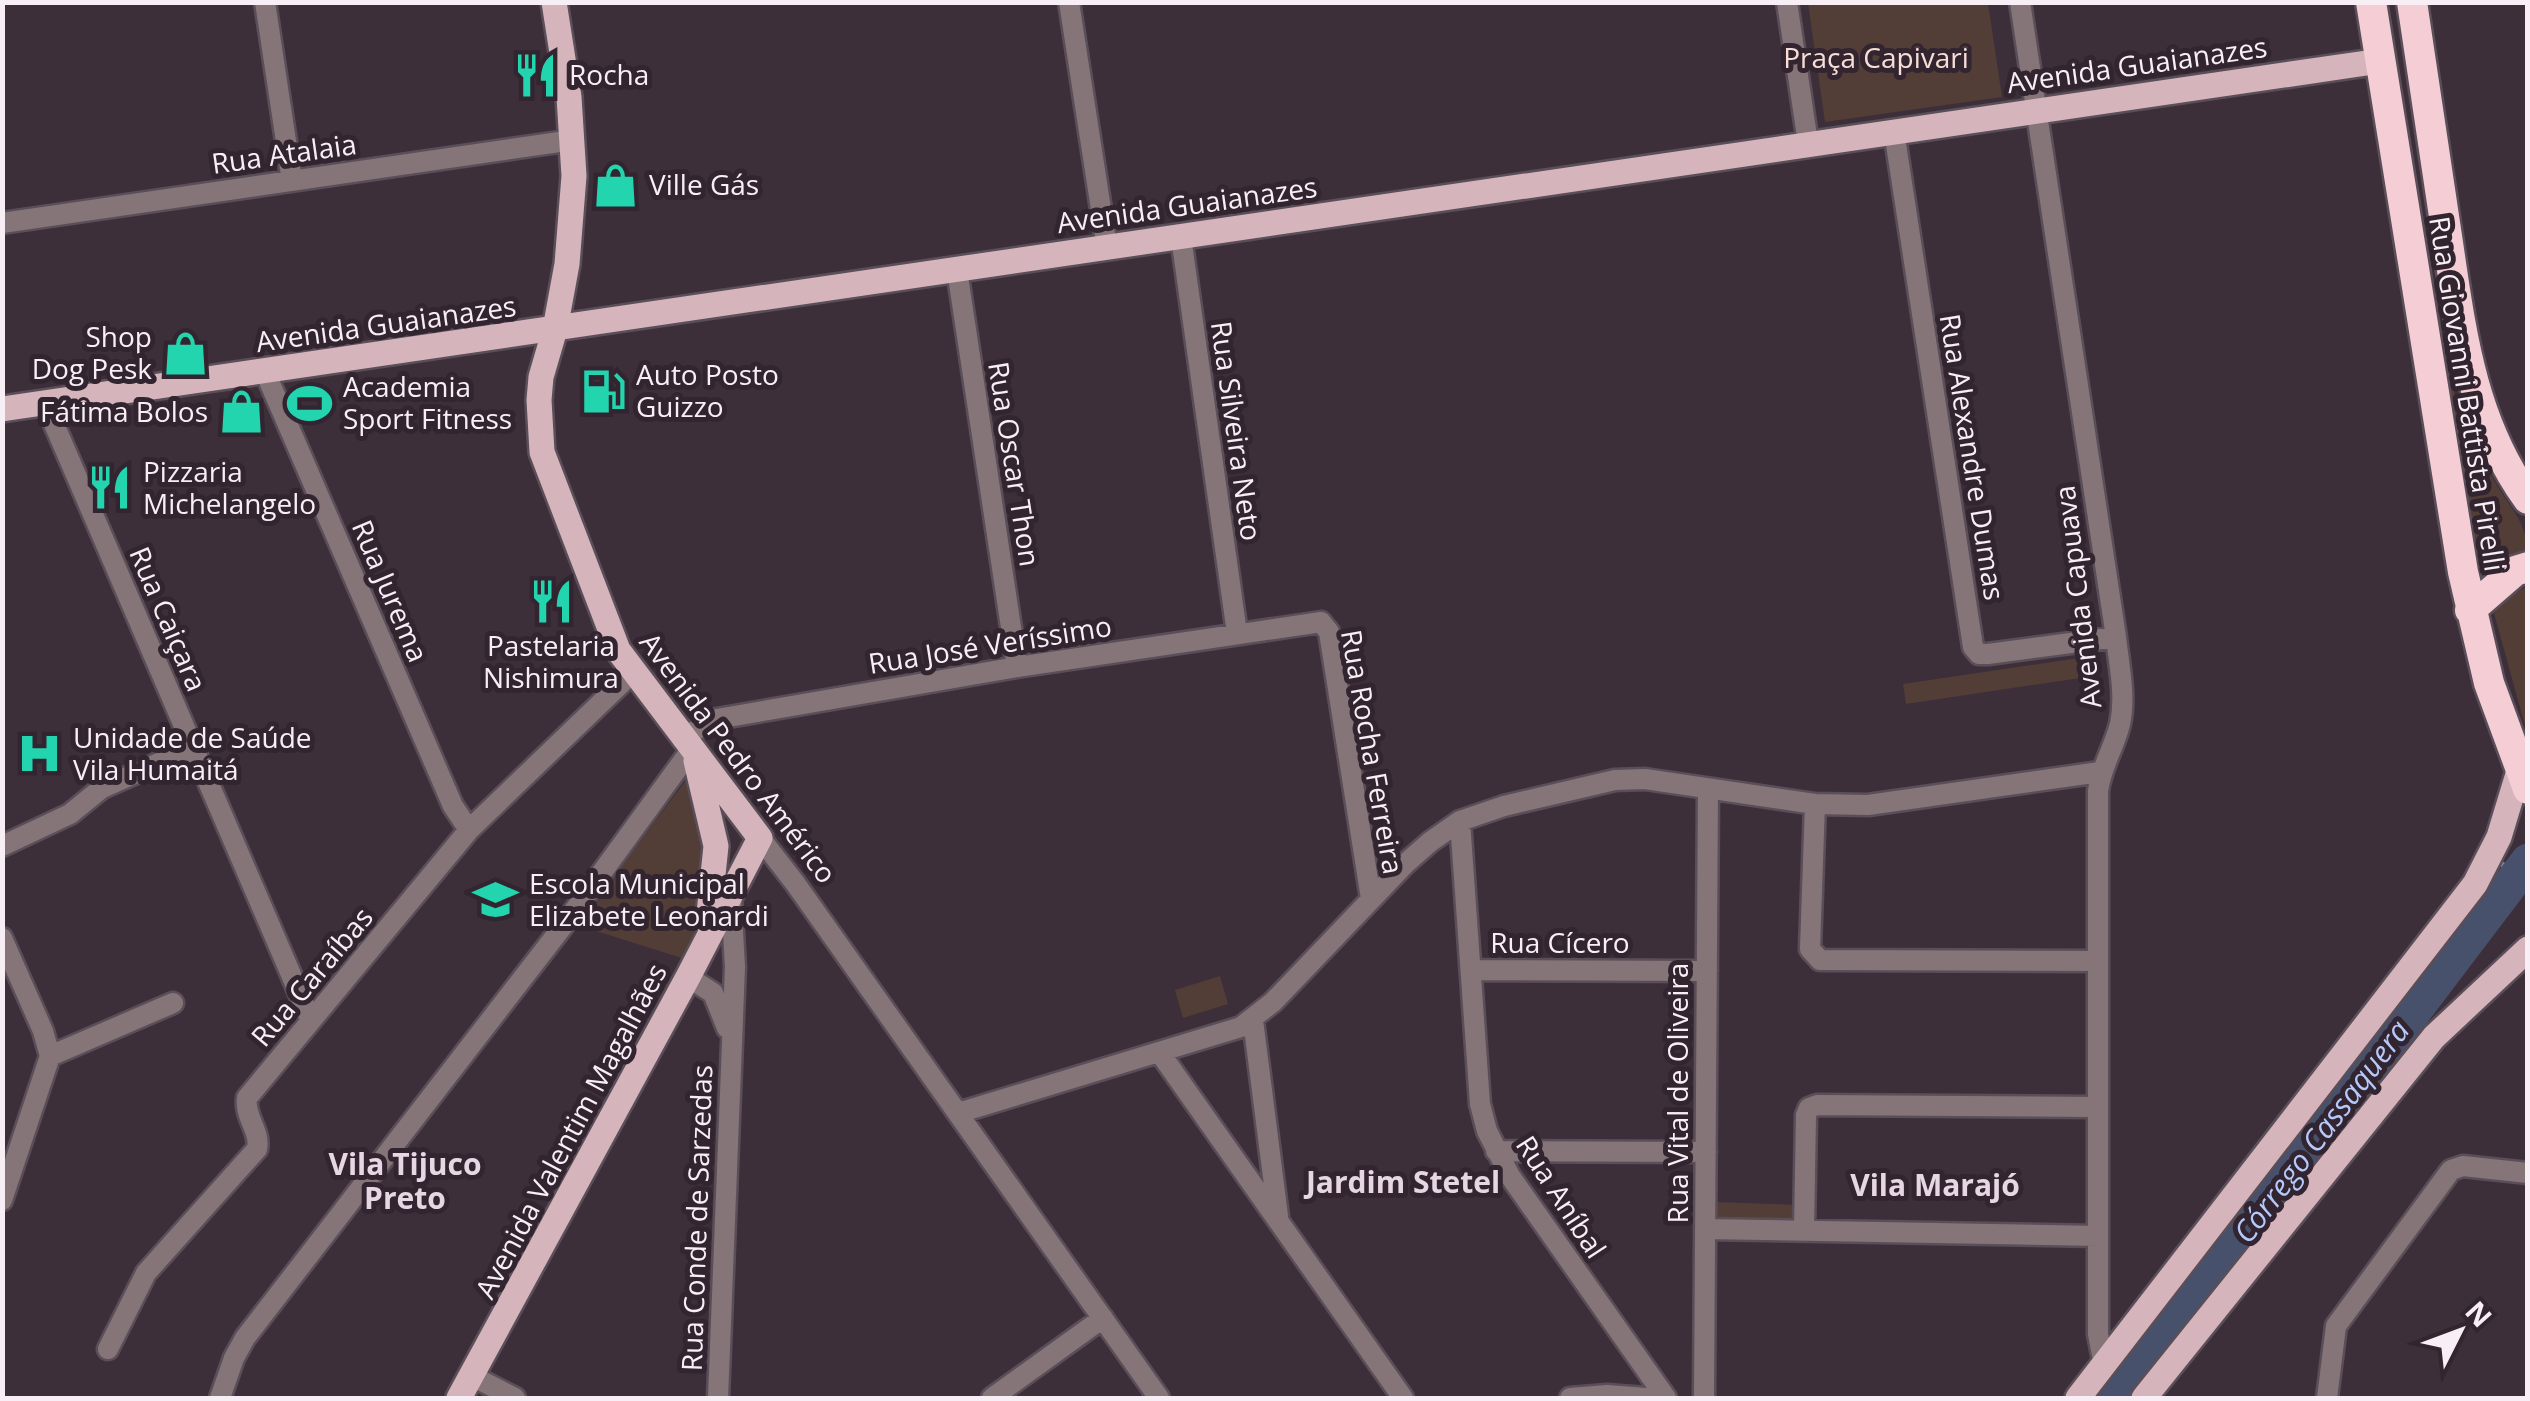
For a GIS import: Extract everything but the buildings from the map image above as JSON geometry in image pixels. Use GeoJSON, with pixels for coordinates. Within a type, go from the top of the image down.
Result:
{"type":"FeatureCollection","features":[{"type":"Feature","properties":{"kind":"highway","name":"Rua Giovanni Battista Pirelli"},"geometry":{"type":"LineString","coordinates":[[2371,2],[2470,610],[2489,683],[2523,780]]}},
{"type":"Feature","properties":{"kind":"highway","name":"Rua Giovanni Battista Pirelli"},"geometry":{"type":"LineString","coordinates":[[2412,2],[2468,370],[2494,442],[2509,473],[2528,498]]}},
{"type":"Feature","properties":{"kind":"highway"},"geometry":{"type":"LineString","coordinates":[[2470,610],[2516,571],[2528,567]]}},
{"type":"Feature","properties":{"kind":"main road","name":"Avenida Pedro Américo"},"geometry":{"type":"LineString","coordinates":[[554,2],[573,140],[572,230],[539,400],[542,452],[608,630],[632,673],[757,834]]}},
{"type":"Feature","properties":{"kind":"main road","name":"Avenida Guaianazes"},"geometry":{"type":"LineString","coordinates":[[2,409],[2380,61]]}},
{"type":"Feature","properties":{"kind":"main road"},"geometry":{"type":"LineString","coordinates":[[689,748],[716,846],[712,902],[692,970]]}},
{"type":"Feature","properties":{"kind":"main road"},"geometry":{"type":"LineString","coordinates":[[2078,1398],[2475,884],[2523,780]]}},
{"type":"Feature","properties":{"kind":"main road"},"geometry":{"type":"LineString","coordinates":[[716,846],[757,834]]}},
{"type":"Feature","properties":{"kind":"main road","name":"Avenida Valentim Magalhães"},"geometry":{"type":"LineString","coordinates":[[466,1387],[731,896],[757,834]]}},
{"type":"Feature","properties":{"kind":"main road"},"geometry":{"type":"LineString","coordinates":[[2144,1398],[2434,1037],[2528,949]]}},
{"type":"Feature","properties":{"kind":"street"},"geometry":{"type":"LineString","coordinates":[[264,2],[292,181]]}},
{"type":"Feature","properties":{"kind":"street"},"geometry":{"type":"LineString","coordinates":[[1069,2],[1107,248]]}},
{"type":"Feature","properties":{"kind":"street"},"geometry":{"type":"LineString","coordinates":[[1787,2],[1808,143]]}},
{"type":"Feature","properties":{"kind":"street","name":"Avenida Capuava"},"geometry":{"type":"LineString","coordinates":[[2020,2],[2122,697],[2120,723],[2100,772],[2098,1334],[2104,1365]]}},
{"type":"Feature","properties":{"kind":"street","name":"Rua Alexandre Dumas"},"geometry":{"type":"LineString","coordinates":[[1894,131],[1973,647],[1979,654],[1988,654],[2116,637]]}},
{"type":"Feature","properties":{"kind":"street","name":"Rua Atalaia"},"geometry":{"type":"LineString","coordinates":[[2,223],[573,140]]}},
{"type":"Feature","properties":{"kind":"street","name":"Rua Silveira Neto"},"geometry":{"type":"LineString","coordinates":[[1181,236],[1237,632]]}},
{"type":"Feature","properties":{"kind":"street","name":"Rua Oscar Thon"},"geometry":{"type":"LineString","coordinates":[[957,270],[1017,667]]}},
{"type":"Feature","properties":{"kind":"street","name":"Rua Jurema"},"geometry":{"type":"LineString","coordinates":[[264,372],[453,806],[469,830]]}},
{"type":"Feature","properties":{"kind":"street","name":"Rua Caiçara"},"geometry":{"type":"LineString","coordinates":[[45,403],[311,1021]]}},
{"type":"Feature","properties":{"kind":"street","name":"Rua José Veríssimo"},"geometry":{"type":"LineString","coordinates":[[689,748],[711,720],[1313,620]]}},
{"type":"Feature","properties":{"kind":"street","name":"Rua Rocha Ferreira"},"geometry":{"type":"LineString","coordinates":[[1313,620],[1321,622],[1329,632],[1371,899]]}},
{"type":"Feature","properties":{"kind":"street","name":"Rua Caraíbas"},"geometry":{"type":"LineString","coordinates":[[108,1350],[146,1272],[256,1149],[258,1140],[247,1098],[469,830],[632,673]]}},
{"type":"Feature","properties":{"kind":"street"},"geometry":{"type":"LineString","coordinates":[[2,846],[70,814],[96,790],[193,748]]}},
{"type":"Feature","properties":{"kind":"street"},"geometry":{"type":"LineString","coordinates":[[220,1398],[245,1338],[564,926],[689,748]]}},
{"type":"Feature","properties":{"kind":"street"},"geometry":{"type":"LineString","coordinates":[[958,1113],[1230,1032],[1253,1020],[1405,864],[1460,821],[1504,806],[1615,780],[1644,779],[1815,804],[1868,806],[2100,772]]}},
{"type":"Feature","properties":{"kind":"street","name":"Rua Vital de Oliveira"},"geometry":{"type":"LineString","coordinates":[[1704,1398],[1708,789]]}},
{"type":"Feature","properties":{"kind":"street"},"geometry":{"type":"LineString","coordinates":[[1815,804],[1810,948],[1820,960],[2098,962]]}},
{"type":"Feature","properties":{"kind":"street","name":"Rua Aníbal"},"geometry":{"type":"LineString","coordinates":[[1460,821],[1480,1104],[1496,1151],[1666,1398]]}},
{"type":"Feature","properties":{"kind":"street","name":"Avenida Pedro Américo"},"geometry":{"type":"LineString","coordinates":[[757,834],[795,882],[1158,1398]]}},
{"type":"Feature","properties":{"kind":"street","name":"Rua Conde de Sarzedas"},"geometry":{"type":"LineString","coordinates":[[718,1398],[736,942],[731,896]]}},
{"type":"Feature","properties":{"kind":"street"},"geometry":{"type":"LineString","coordinates":[[2,938],[43,1030],[50,1056],[2,1200]]}},
{"type":"Feature","properties":{"kind":"street","name":"Rua Conde de Sarzedas"},"geometry":{"type":"LineString","coordinates":[[692,970],[712,994],[731,1040]]}},
{"type":"Feature","properties":{"kind":"street","name":"Rua Cícero"},"geometry":{"type":"LineString","coordinates":[[1473,970],[1706,970]]}},
{"type":"Feature","properties":{"kind":"street"},"geometry":{"type":"LineString","coordinates":[[50,1056],[174,1003]]}},
{"type":"Feature","properties":{"kind":"street"},"geometry":{"type":"LineString","coordinates":[[1253,1020],[1279,1223]]}},
{"type":"Feature","properties":{"kind":"street"},"geometry":{"type":"LineString","coordinates":[[1160,1053],[1404,1398]]}},
{"type":"Feature","properties":{"kind":"street"},"geometry":{"type":"LineString","coordinates":[[1804,1230],[1809,1108],[2098,1106]]}},
{"type":"Feature","properties":{"kind":"street"},"geometry":{"type":"LineString","coordinates":[[1496,1151],[1706,1152]]}},
{"type":"Feature","properties":{"kind":"street"},"geometry":{"type":"LineString","coordinates":[[2327,1398],[2336,1326],[2450,1170],[2462,1166],[2528,1174]]}},
{"type":"Feature","properties":{"kind":"street"},"geometry":{"type":"LineString","coordinates":[[1705,1229],[2098,1236]]}},
{"type":"Feature","properties":{"kind":"street"},"geometry":{"type":"LineString","coordinates":[[992,1398],[1103,1318]]}},
{"type":"Feature","properties":{"kind":"street"},"geometry":{"type":"LineString","coordinates":[[466,1387],[515,1398]]}},
{"type":"Feature","properties":{"kind":"street"},"geometry":{"type":"LineString","coordinates":[[1570,1398],[1646,1398]]}},
{"type":"Feature","properties":{"kind":"green space","name":"Praça Capivari"},"geometry":{"type":"Polygon","coordinates":[[[1808,3],[1988,3],[2002,97],[1825,122],[1808,3]]]}},
{"type":"Feature","properties":{"kind":"green space"},"geometry":{"type":"Polygon","coordinates":[[[2449,372],[2474,442],[2521,523],[2526,541],[2527,551],[2508,558],[2480,581],[2446,373],[2449,372]]]}},
{"type":"Feature","properties":{"kind":"green space"},"geometry":{"type":"Polygon","coordinates":[[[2527,586],[2527,733],[2494,613],[2502,601],[2527,586]]]}},
{"type":"Feature","properties":{"kind":"green space"},"geometry":{"type":"Polygon","coordinates":[[[2092,656],[2100,660],[2100,675],[1906,704],[1903,684],[2092,656]]]}},
{"type":"Feature","properties":{"kind":"green space"},"geometry":{"type":"Polygon","coordinates":[[[686,780],[700,828],[704,870],[700,912],[688,960],[577,925],[686,780]]]}},
{"type":"Feature","properties":{"kind":"green space"},"geometry":{"type":"Polygon","coordinates":[[[1220,976],[1228,1004],[1183,1018],[1175,990],[1220,976]]]}},
{"type":"Feature","properties":{"kind":"green space"},"geometry":{"type":"Polygon","coordinates":[[[1715,1202],[1799,1205],[1796,1222],[1720,1221],[1715,1202]]]}},
{"type":"Feature","properties":{"kind":"waterway","name":"Córrego Cassaquera"},"geometry":{"type":"LineString","coordinates":[[2110,1398],[2242,1238],[2528,861]]}},
{"type":"Feature","properties":{"kind":"waterway"},"geometry":{"type":"LineString","coordinates":[[2503,865],[2516,874]]}},
{"type":"Feature","properties":{"kind":"place","name":"Rocha"},"geometry":{"type":"Point","coordinates":[536,75]}},
{"type":"Feature","properties":{"kind":"place","name":"Ville Gás"},"geometry":{"type":"Point","coordinates":[616,185]}},
{"type":"Feature","properties":{"kind":"place","name":"Shop Dog Pesk"},"geometry":{"type":"Point","coordinates":[185,353]}},
{"type":"Feature","properties":{"kind":"place","name":"Auto Posto Guizzo"},"geometry":{"type":"Point","coordinates":[603,391]}},
{"type":"Feature","properties":{"kind":"place","name":"Academia Sport Fitness"},"geometry":{"type":"Point","coordinates":[310,403]}},
{"type":"Feature","properties":{"kind":"place","name":"Fátima Bolos"},"geometry":{"type":"Point","coordinates":[241,412]}},
{"type":"Feature","properties":{"kind":"place","name":"Pizzaria Michelangelo"},"geometry":{"type":"Point","coordinates":[110,488]}},
{"type":"Feature","properties":{"kind":"place","name":"Pastelaria Nishimura"},"geometry":{"type":"Point","coordinates":[551,601]}},
{"type":"Feature","properties":{"kind":"place","name":"Unidade de Saúde Vila Humaitá"},"geometry":{"type":"Point","coordinates":[40,754]}},
{"type":"Feature","properties":{"kind":"place","name":"Escola Municipal Elizabete Leonardi"},"geometry":{"type":"Point","coordinates":[496,900]}},
{"type":"Feature","properties":{"kind":"district","name":"Vila Tijuco Preto"},"geometry":{"type":"Point","coordinates":[405,1182]}},
{"type":"Feature","properties":{"kind":"district","name":"Jardim Stetel"},"geometry":{"type":"Point","coordinates":[1403,1183]}},
{"type":"Feature","properties":{"kind":"district","name":"Vila Marajó"},"geometry":{"type":"Point","coordinates":[1935,1186]}}]}
